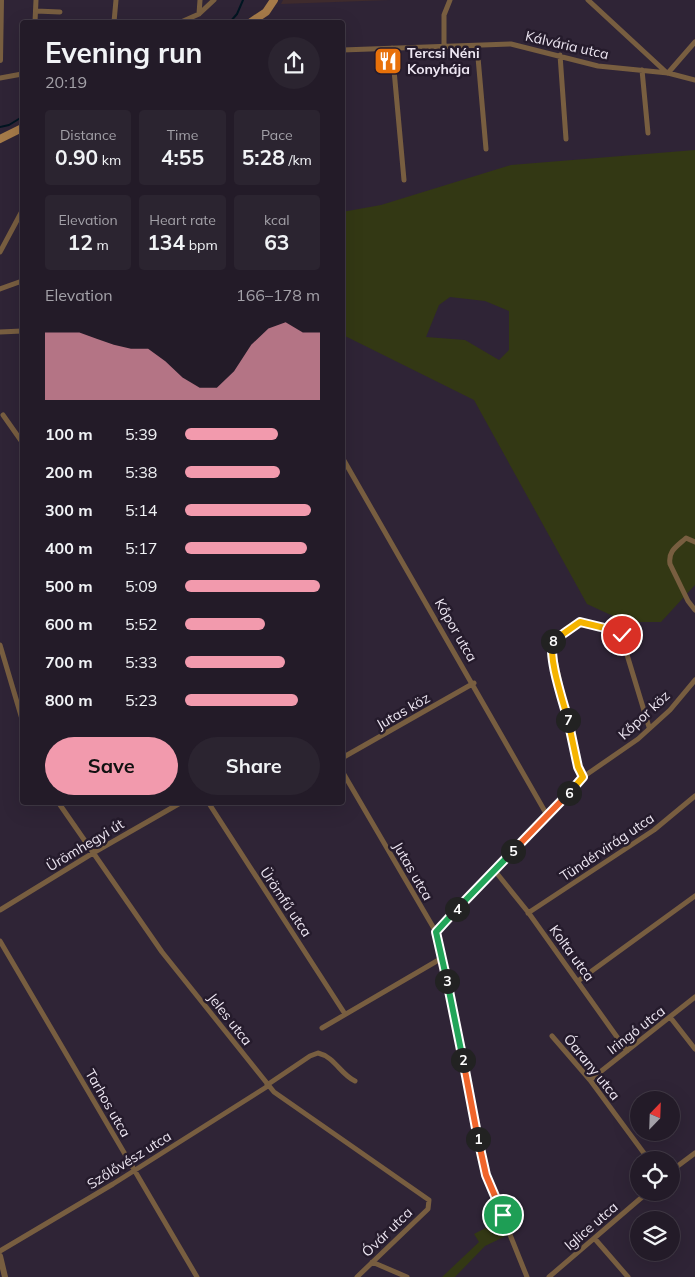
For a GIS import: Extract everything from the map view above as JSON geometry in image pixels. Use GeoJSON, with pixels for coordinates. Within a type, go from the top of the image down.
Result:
{"type":"FeatureCollection","features":[{"type":"Feature","properties":{"kind":"main road"},"geometry":{"type":"LineString","coordinates":[[256,20],[266,12],[274,0]]}},
{"type":"Feature","properties":{"kind":"main road"},"geometry":{"type":"LineString","coordinates":[[0,138],[20,129]]}},
{"type":"Feature","properties":{"kind":"street"},"geometry":{"type":"LineString","coordinates":[[0,60],[1,0]]}},
{"type":"Feature","properties":{"kind":"street"},"geometry":{"type":"LineString","coordinates":[[34,20],[36,0]]}},
{"type":"Feature","properties":{"kind":"street"},"geometry":{"type":"LineString","coordinates":[[114,20],[116,0]]}},
{"type":"Feature","properties":{"kind":"street"},"geometry":{"type":"LineString","coordinates":[[199,14],[200,0]]}},
{"type":"Feature","properties":{"kind":"street"},"geometry":{"type":"LineString","coordinates":[[186,20],[199,14],[214,0]]}},
{"type":"Feature","properties":{"kind":"street"},"geometry":{"type":"LineString","coordinates":[[444,46],[444,15],[450,0]]}},
{"type":"Feature","properties":{"kind":"street"},"geometry":{"type":"LineString","coordinates":[[588,0],[668,73],[695,42]]}},
{"type":"Feature","properties":{"kind":"street"},"geometry":{"type":"LineString","coordinates":[[36,11],[60,12]]}},
{"type":"Feature","properties":{"kind":"street","name":"Kálvária utca"},"geometry":{"type":"LineString","coordinates":[[345,50],[511,44],[598,66],[668,73],[695,80]]}},
{"type":"Feature","properties":{"kind":"street"},"geometry":{"type":"LineString","coordinates":[[477,46],[486,149]]}},
{"type":"Feature","properties":{"kind":"street"},"geometry":{"type":"LineString","coordinates":[[392,48],[404,180]]}},
{"type":"Feature","properties":{"kind":"street"},"geometry":{"type":"LineString","coordinates":[[560,55],[566,139]]}},
{"type":"Feature","properties":{"kind":"street"},"geometry":{"type":"LineString","coordinates":[[642,70],[648,133]]}},
{"type":"Feature","properties":{"kind":"street"},"geometry":{"type":"LineString","coordinates":[[0,78],[20,74]]}},
{"type":"Feature","properties":{"kind":"street"},"geometry":{"type":"LineString","coordinates":[[0,252],[20,215]]}},
{"type":"Feature","properties":{"kind":"street"},"geometry":{"type":"LineString","coordinates":[[0,290],[20,282]]}},
{"type":"Feature","properties":{"kind":"street"},"geometry":{"type":"LineString","coordinates":[[0,332],[20,331]]}},
{"type":"Feature","properties":{"kind":"street"},"geometry":{"type":"LineString","coordinates":[[3,415],[20,439]]}},
{"type":"Feature","properties":{"kind":"street","name":"Kőpor utca"},"geometry":{"type":"LineString","coordinates":[[345,462],[474,683],[547,815]]}},
{"type":"Feature","properties":{"kind":"street"},"geometry":{"type":"LineString","coordinates":[[695,542],[686,538],[669,554],[670,564],[688,602],[695,610]]}},
{"type":"Feature","properties":{"kind":"street"},"geometry":{"type":"LineString","coordinates":[[583,777],[578,767],[552,647],[554,640],[580,622],[617,631],[622,635],[649,727]]}},
{"type":"Feature","properties":{"kind":"street"},"geometry":{"type":"LineString","coordinates":[[0,645],[20,712]]}},
{"type":"Feature","properties":{"kind":"street","name":"Kőpor köz"},"geometry":{"type":"LineString","coordinates":[[436,932],[547,815],[557,807],[583,777],[638,740],[649,727],[670,710],[695,680]]}},
{"type":"Feature","properties":{"kind":"street","name":"Jutas köz"},"geometry":{"type":"LineString","coordinates":[[345,756],[474,683]]}},
{"type":"Feature","properties":{"kind":"street","name":"Jutas utca"},"geometry":{"type":"LineString","coordinates":[[345,776],[436,932],[486,1175],[527,1277]]}},
{"type":"Feature","properties":{"kind":"street","name":"Tündérvirág utca"},"geometry":{"type":"LineString","coordinates":[[528,913],[654,830],[695,796]]}},
{"type":"Feature","properties":{"kind":"street","name":"Jeles utca"},"geometry":{"type":"LineString","coordinates":[[60,805],[162,952],[268,1086],[292,1105],[427,1196],[430,1203]]}},
{"type":"Feature","properties":{"kind":"street","name":"Ürömhegyi út"},"geometry":{"type":"LineString","coordinates":[[0,910],[93,853],[177,805]]}},
{"type":"Feature","properties":{"kind":"street","name":"Ürömfű utca"},"geometry":{"type":"LineString","coordinates":[[210,805],[345,1014]]}},
{"type":"Feature","properties":{"kind":"street","name":"Kolta utca"},"geometry":{"type":"LineString","coordinates":[[495,871],[578,981],[627,1051]]}},
{"type":"Feature","properties":{"kind":"street"},"geometry":{"type":"LineString","coordinates":[[578,981],[695,896]]}},
{"type":"Feature","properties":{"kind":"street","name":"Tarhos utca"},"geometry":{"type":"LineString","coordinates":[[0,941],[196,1277]]}},
{"type":"Feature","properties":{"kind":"street"},"geometry":{"type":"LineString","coordinates":[[322,1028],[442,958]]}},
{"type":"Feature","properties":{"kind":"street","name":"Iringó utca"},"geometry":{"type":"LineString","coordinates":[[590,1080],[695,997]]}},
{"type":"Feature","properties":{"kind":"street"},"geometry":{"type":"LineString","coordinates":[[670,1017],[695,1049]]}},
{"type":"Feature","properties":{"kind":"street","name":"Óarany utca"},"geometry":{"type":"LineString","coordinates":[[552,1036],[590,1080],[642,1151]]}},
{"type":"Feature","properties":{"kind":"street","name":"Szőlővész utca"},"geometry":{"type":"LineString","coordinates":[[0,1251],[134,1171],[268,1086],[310,1056],[318,1053],[330,1057],[345,1074],[355,1081]]}},
{"type":"Feature","properties":{"kind":"street"},"geometry":{"type":"LineString","coordinates":[[680,1164],[695,1153]]}},
{"type":"Feature","properties":{"kind":"street","name":"Iglice utca"},"geometry":{"type":"LineString","coordinates":[[549,1277],[638,1201]]}},
{"type":"Feature","properties":{"kind":"street","name":"Óvár utca"},"geometry":{"type":"LineString","coordinates":[[357,1277],[428,1209],[430,1203]]}},
{"type":"Feature","properties":{"kind":"street"},"geometry":{"type":"LineString","coordinates":[[595,1239],[628,1277]]}},
{"type":"Feature","properties":{"kind":"street"},"geometry":{"type":"LineString","coordinates":[[0,1256],[5,1277]]}},
{"type":"Feature","properties":{"kind":"street"},"geometry":{"type":"LineString","coordinates":[[372,1262],[407,1277]]}},
{"type":"Feature","properties":{"kind":"shaded area"},"geometry":{"type":"Polygon","coordinates":[[[283,0],[390,0],[281,4],[283,0]]]}},
{"type":"Feature","properties":{"kind":"green space"},"geometry":{"type":"Polygon","coordinates":[[[695,150],[695,585],[661,622],[626,622],[587,604],[474,400],[345,336],[345,211],[381,205],[511,165],[695,150]],[[450,297],[439,305],[426,337],[465,340],[499,360],[509,350],[509,311],[485,301],[450,297]]]}},
{"type":"Feature","properties":{"kind":"green space"},"geometry":{"type":"Polygon","coordinates":[[[495,1223],[498,1230],[505,1229],[508,1235],[485,1246],[455,1277],[442,1277],[479,1242],[474,1234],[495,1223]]]}},
{"type":"Feature","properties":{"kind":"waterway"},"geometry":{"type":"LineString","coordinates":[[232,20],[237,14],[243,0]]}},
{"type":"Feature","properties":{"kind":"waterway"},"geometry":{"type":"LineString","coordinates":[[0,127],[9,125],[20,118]]}},
{"type":"Feature","properties":{"kind":"place","name":"Tercsi Néni Konyhája"},"geometry":{"type":"Point","coordinates":[388,61]}},
{"type":"Feature","properties":{"kind":"route"},"geometry":{"type":"LineString","coordinates":[[503,1215],[486,1175],[478,1144],[464,1067],[449,1001],[440,943],[436,932],[547,815],[557,807],[583,777],[578,767],[552,643],[576,623],[580,622],[617,631],[622,635]]}}]}
